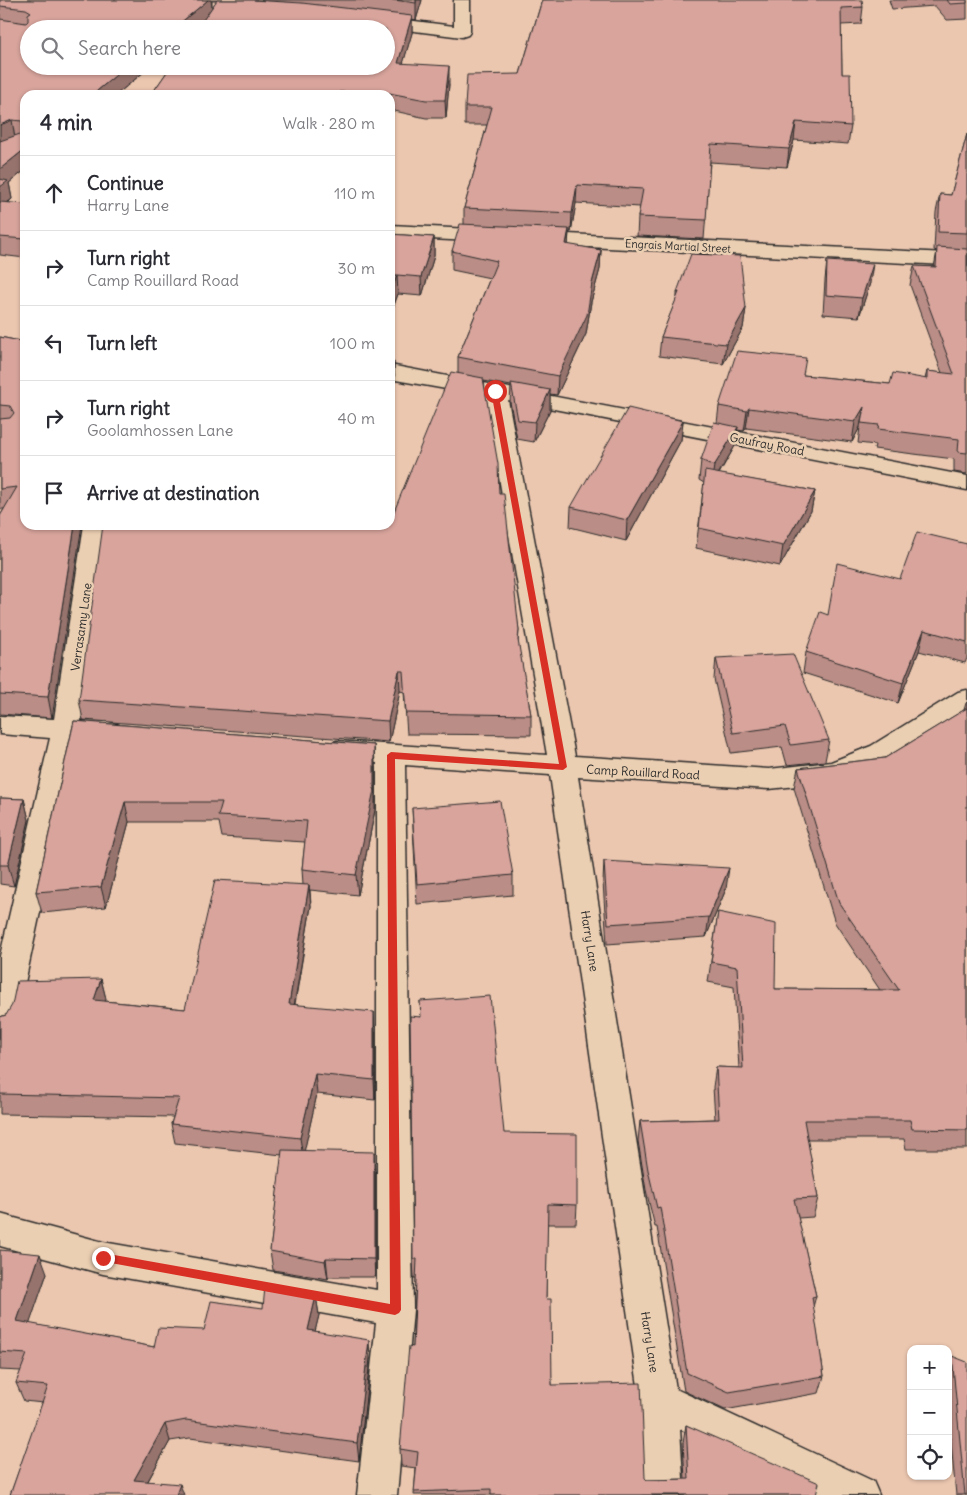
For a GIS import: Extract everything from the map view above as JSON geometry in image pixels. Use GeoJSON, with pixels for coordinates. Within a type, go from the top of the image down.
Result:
{"type":"FeatureCollection","features":[{"type":"Feature","properties":{"kind":"street"},"geometry":{"type":"LineString","coordinates":[[395,24],[462,32],[462,0]]}},
{"type":"Feature","properties":{"kind":"street","name":"Engrais Martial Street"},"geometry":{"type":"LineString","coordinates":[[395,231],[967,260]]}},
{"type":"Feature","properties":{"kind":"street","name":"Gaufray Road"},"geometry":{"type":"LineString","coordinates":[[395,373],[967,483]]}},
{"type":"Feature","properties":{"kind":"street","name":"Harry Lane"},"geometry":{"type":"LineString","coordinates":[[495,391],[563,767],[659,1400],[664,1495]]}},
{"type":"Feature","properties":{"kind":"street","name":"Verrasamy Lane"},"geometry":{"type":"LineString","coordinates":[[0,1025],[66,729],[95,530]]}},
{"type":"Feature","properties":{"kind":"street","name":"Camp Rouillard Road"},"geometry":{"type":"LineString","coordinates":[[312,749],[563,767],[769,779],[834,772],[881,753],[967,699]]}},
{"type":"Feature","properties":{"kind":"street"},"geometry":{"type":"LineString","coordinates":[[0,725],[135,734]]}},
{"type":"Feature","properties":{"kind":"street"},"geometry":{"type":"LineString","coordinates":[[377,1495],[395,1310],[391,755]]}},
{"type":"Feature","properties":{"kind":"street"},"geometry":{"type":"LineString","coordinates":[[0,1230],[103,1258],[395,1310]]}},
{"type":"Feature","properties":{"kind":"street"},"geometry":{"type":"LineString","coordinates":[[659,1400],[859,1495]]}},
{"type":"Feature","properties":{"kind":"building"},"geometry":{"type":"Polygon","coordinates":[[[0,0],[208,0],[184,20],[28,20],[28,14],[31,12],[26,9],[0,6],[0,0]]]}},
{"type":"Feature","properties":{"kind":"building"},"geometry":{"type":"Polygon","coordinates":[[[217,0],[302,3],[412,16],[398,63],[449,66],[445,100],[426,100],[395,94],[395,90],[154,90],[165,75],[395,75],[395,20],[203,20],[217,0]]]}},
{"type":"Feature","properties":{"kind":"building"},"geometry":{"type":"Polygon","coordinates":[[[394,0],[416,0],[416,3],[394,0]]]}},
{"type":"Feature","properties":{"kind":"building"},"geometry":{"type":"Polygon","coordinates":[[[542,0],[862,0],[863,7],[841,8],[842,74],[850,74],[851,126],[796,122],[789,149],[711,144],[706,220],[638,217],[643,189],[577,185],[572,213],[464,208],[492,107],[465,107],[467,75],[520,74],[542,0]]]}},
{"type":"Feature","properties":{"kind":"building"},"geometry":{"type":"Polygon","coordinates":[[[947,0],[967,0],[967,3],[950,4],[947,0]]]}},
{"type":"Feature","properties":{"kind":"building"},"geometry":{"type":"Polygon","coordinates":[[[0,19],[20,22],[20,75],[116,75],[98,90],[20,90],[20,121],[12,120],[0,125],[0,19]]]}},
{"type":"Feature","properties":{"kind":"building"},"geometry":{"type":"Polygon","coordinates":[[[20,134],[20,153],[0,169],[0,141],[20,134]]]}},
{"type":"Feature","properties":{"kind":"building"},"geometry":{"type":"Polygon","coordinates":[[[967,134],[967,233],[938,232],[940,194],[951,195],[967,134]]]}},
{"type":"Feature","properties":{"kind":"building"},"geometry":{"type":"Polygon","coordinates":[[[0,179],[8,181],[0,187],[0,179]]]}},
{"type":"Feature","properties":{"kind":"building"},"geometry":{"type":"Polygon","coordinates":[[[0,202],[20,204],[20,239],[0,237],[0,202]]]}},
{"type":"Feature","properties":{"kind":"building"},"geometry":{"type":"Polygon","coordinates":[[[460,224],[569,229],[566,244],[601,250],[592,283],[587,315],[558,376],[458,357],[497,261],[452,251],[460,224]]]}},
{"type":"Feature","properties":{"kind":"building"},"geometry":{"type":"Polygon","coordinates":[[[395,234],[434,237],[421,277],[397,275],[395,281],[395,234]]]}},
{"type":"Feature","properties":{"kind":"building"},"geometry":{"type":"Polygon","coordinates":[[[937,247],[967,249],[967,453],[958,452],[959,439],[878,429],[879,425],[861,423],[864,407],[855,422],[749,408],[747,411],[719,406],[737,351],[806,358],[803,375],[890,384],[893,373],[927,379],[927,371],[954,374],[914,266],[936,267],[937,247]]]}},
{"type":"Feature","properties":{"kind":"building"},"geometry":{"type":"Polygon","coordinates":[[[691,254],[740,256],[746,308],[726,344],[661,337],[679,292],[677,292],[691,254]]]}},
{"type":"Feature","properties":{"kind":"building"},"geometry":{"type":"Polygon","coordinates":[[[827,261],[873,264],[862,298],[826,295],[827,261]]]}},
{"type":"Feature","properties":{"kind":"building"},"geometry":{"type":"Polygon","coordinates":[[[0,337],[20,341],[20,530],[74,530],[48,697],[0,694],[0,516],[17,487],[0,489],[0,419],[10,418],[14,413],[10,406],[0,405],[0,337]]]}},
{"type":"Feature","properties":{"kind":"building"},"geometry":{"type":"Polygon","coordinates":[[[451,372],[483,378],[498,464],[499,494],[504,494],[519,630],[518,640],[531,715],[406,713],[403,671],[399,671],[388,721],[79,700],[102,530],[395,530],[395,509],[451,372]]]}},
{"type":"Feature","properties":{"kind":"building"},"geometry":{"type":"Polygon","coordinates":[[[511,383],[550,390],[535,422],[518,420],[511,383]]]}},
{"type":"Feature","properties":{"kind":"building"},"geometry":{"type":"Polygon","coordinates":[[[628,408],[683,421],[627,520],[571,507],[628,408]]]}},
{"type":"Feature","properties":{"kind":"building"},"geometry":{"type":"Polygon","coordinates":[[[714,422],[738,427],[714,466],[701,460],[714,422]]]}},
{"type":"Feature","properties":{"kind":"building"},"geometry":{"type":"Polygon","coordinates":[[[705,471],[815,491],[783,546],[699,528],[705,471]]]}},
{"type":"Feature","properties":{"kind":"building"},"geometry":{"type":"Polygon","coordinates":[[[917,532],[967,544],[967,642],[924,630],[903,683],[806,652],[820,612],[828,615],[837,563],[900,579],[917,532]]]}},
{"type":"Feature","properties":{"kind":"building"},"geometry":{"type":"Polygon","coordinates":[[[793,654],[829,740],[791,745],[785,726],[733,733],[716,658],[793,654]]]}},
{"type":"Feature","properties":{"kind":"building"},"geometry":{"type":"Polygon","coordinates":[[[967,708],[967,1130],[912,1129],[910,1120],[804,1120],[818,1198],[794,1199],[816,1296],[812,1297],[824,1376],[729,1392],[687,1373],[660,1207],[657,1208],[648,1170],[640,1121],[719,1119],[716,1067],[743,1068],[737,967],[711,962],[718,912],[776,924],[775,989],[899,990],[839,903],[798,768],[885,758],[967,708]]]}},
{"type":"Feature","properties":{"kind":"building"},"geometry":{"type":"Polygon","coordinates":[[[74,721],[374,745],[374,790],[356,875],[302,869],[307,821],[218,816],[222,802],[125,802],[101,887],[36,892],[74,721]]]}},
{"type":"Feature","properties":{"kind":"building"},"geometry":{"type":"Polygon","coordinates":[[[0,798],[24,799],[8,865],[0,865],[0,798]]]}},
{"type":"Feature","properties":{"kind":"building"},"geometry":{"type":"Polygon","coordinates":[[[500,801],[513,875],[417,884],[412,808],[500,801]]]}},
{"type":"Feature","properties":{"kind":"building"},"geometry":{"type":"Polygon","coordinates":[[[604,861],[729,868],[709,917],[608,924],[604,861]]]}},
{"type":"Feature","properties":{"kind":"building"},"geometry":{"type":"Polygon","coordinates":[[[215,880],[309,885],[289,1004],[374,1012],[374,1080],[315,1074],[300,1138],[171,1124],[179,1098],[0,1094],[0,1017],[6,1015],[12,1005],[17,981],[101,979],[94,1000],[185,1009],[215,880]]]}},
{"type":"Feature","properties":{"kind":"building"},"geometry":{"type":"Polygon","coordinates":[[[490,996],[504,1133],[577,1134],[577,1205],[548,1204],[546,1299],[551,1299],[552,1385],[641,1383],[645,1478],[647,1480],[689,1479],[686,1425],[819,1483],[816,1495],[491,1495],[491,1489],[414,1492],[418,1452],[400,1449],[409,1346],[413,1347],[417,1259],[413,1259],[410,1016],[421,1017],[420,1001],[490,996]]]}},
{"type":"Feature","properties":{"kind":"building"},"geometry":{"type":"Polygon","coordinates":[[[282,1150],[374,1152],[374,1259],[326,1258],[325,1261],[270,1251],[282,1150]]]}},
{"type":"Feature","properties":{"kind":"building"},"geometry":{"type":"Polygon","coordinates":[[[0,1250],[40,1254],[17,1321],[154,1347],[158,1328],[204,1330],[211,1301],[263,1308],[265,1287],[316,1296],[308,1330],[369,1340],[357,1443],[186,1420],[165,1424],[134,1480],[180,1484],[176,1495],[10,1495],[48,1386],[16,1383],[27,1354],[0,1352],[0,1250]]]}},
{"type":"Feature","properties":{"kind":"building"},"geometry":{"type":"Polygon","coordinates":[[[952,1356],[967,1362],[967,1495],[965,1495],[952,1356]]]}},
{"type":"Feature","properties":{"kind":"route"},"geometry":{"type":"LineString","coordinates":[[103,1258],[395,1310],[391,755],[563,767],[495,391]]}}]}
